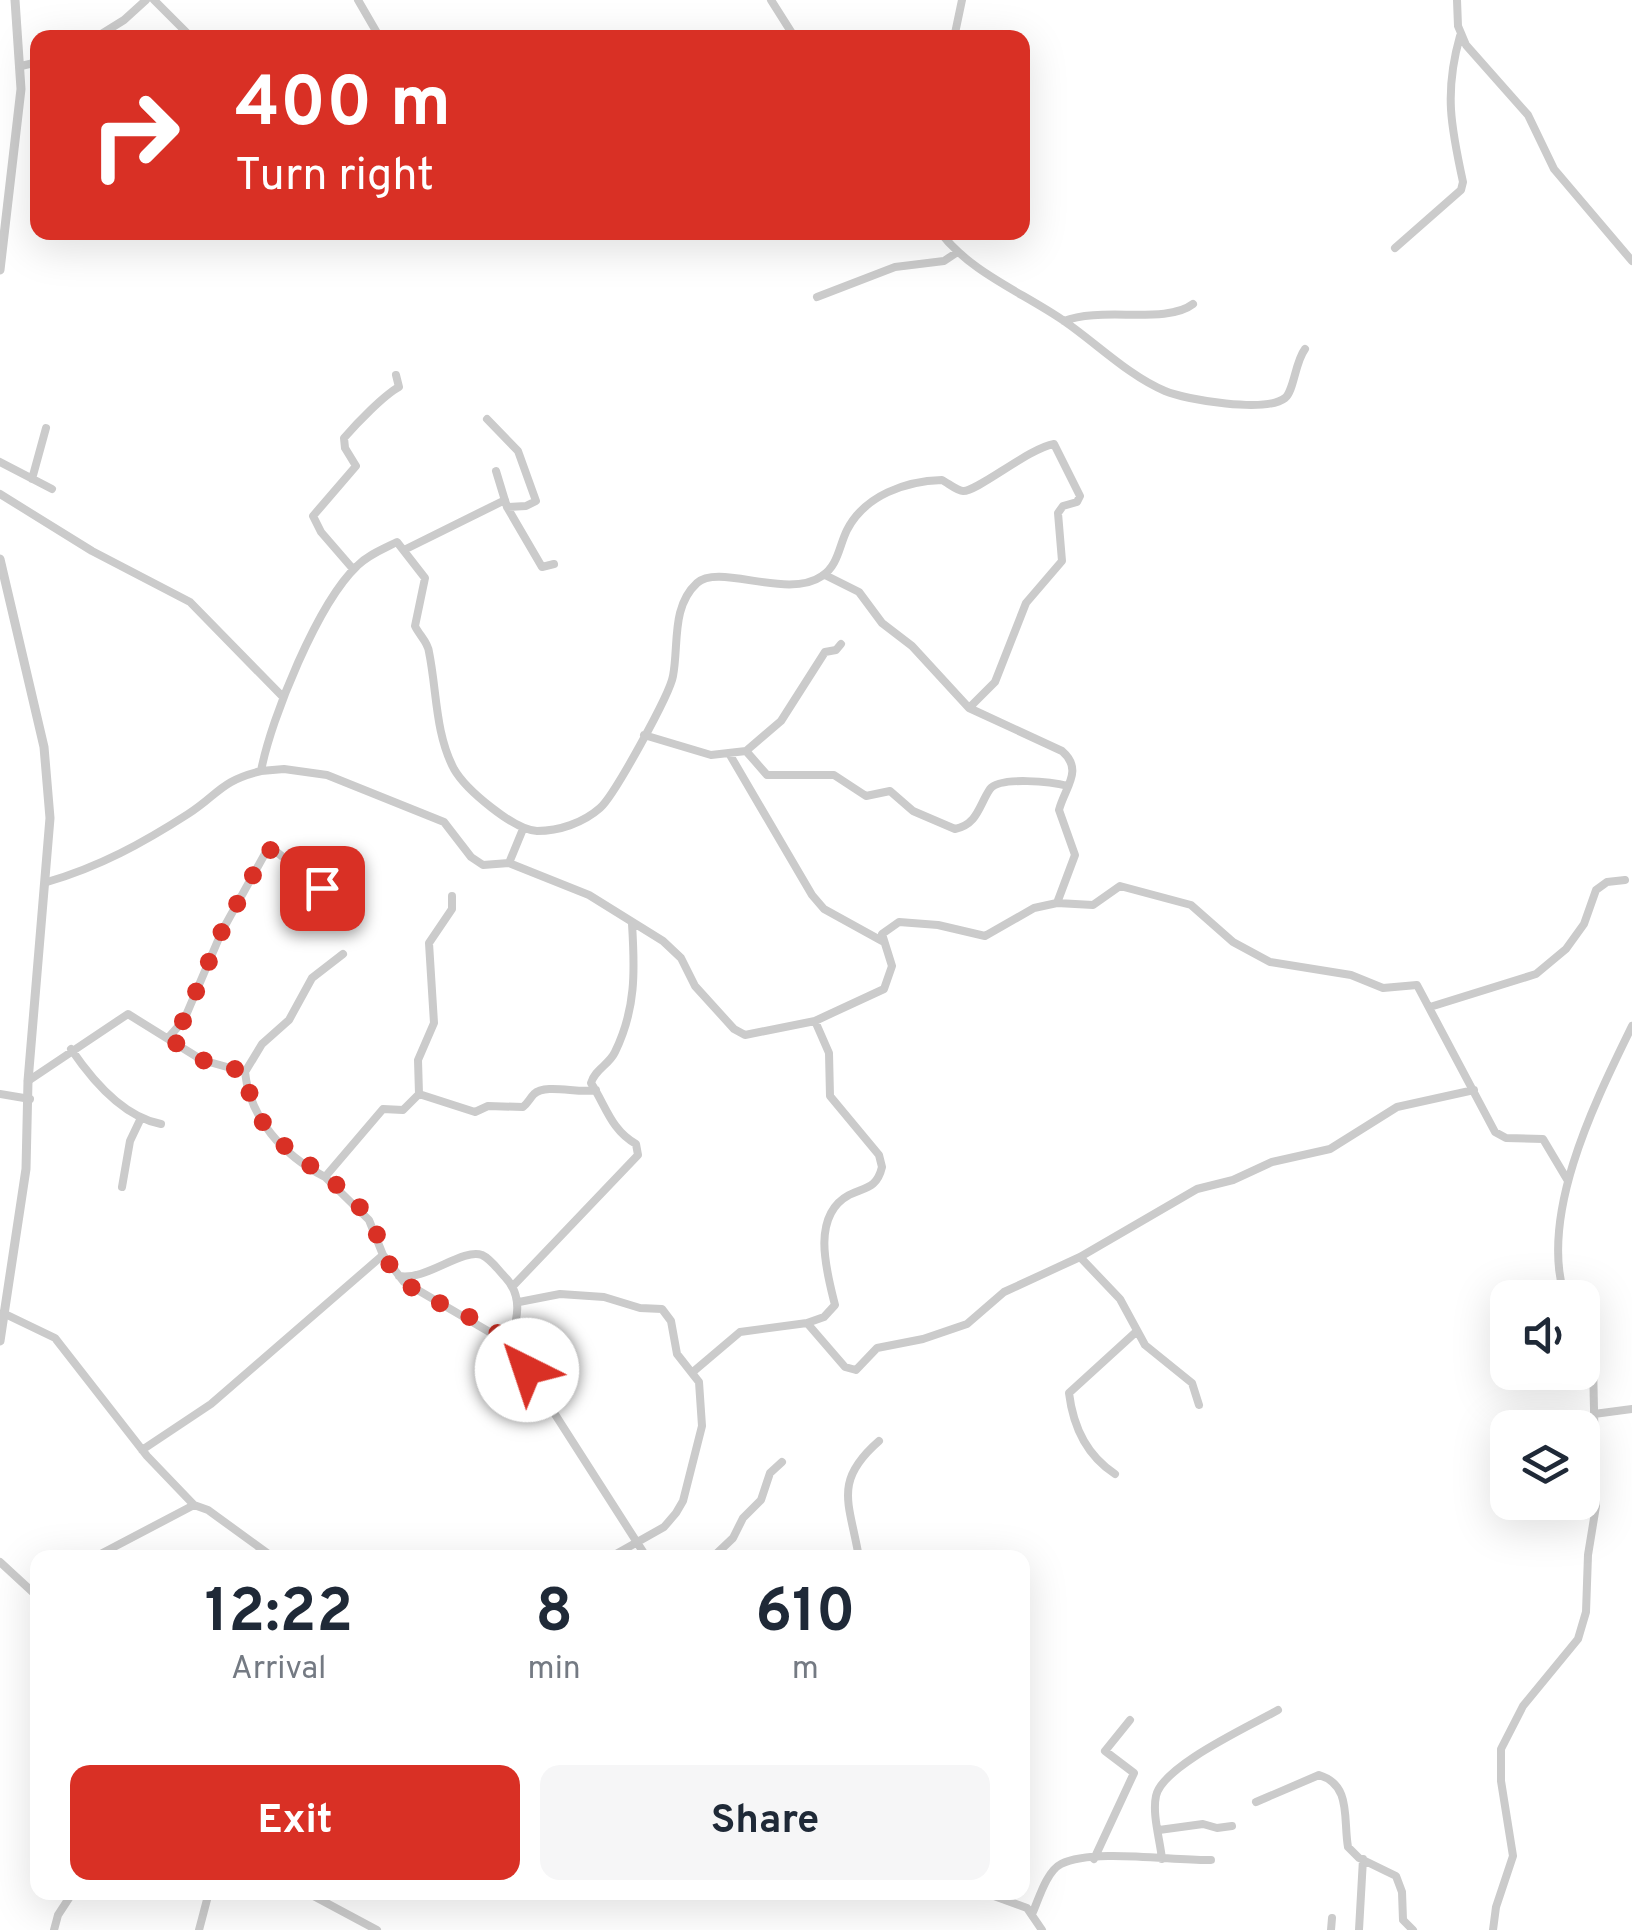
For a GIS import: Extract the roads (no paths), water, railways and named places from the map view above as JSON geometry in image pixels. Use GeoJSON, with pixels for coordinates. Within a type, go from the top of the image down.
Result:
{"type":"FeatureCollection","features":[{"type":"Feature","properties":{"kind":"street"},"geometry":{"type":"LineString","coordinates":[[0,268],[13,176],[21,66],[15,0]]}},
{"type":"Feature","properties":{"kind":"street"},"geometry":{"type":"LineString","coordinates":[[108,30],[146,0]]}},
{"type":"Feature","properties":{"kind":"street"},"geometry":{"type":"LineString","coordinates":[[154,0],[184,30]]}},
{"type":"Feature","properties":{"kind":"street"},"geometry":{"type":"LineString","coordinates":[[358,0],[375,30]]}},
{"type":"Feature","properties":{"kind":"street"},"geometry":{"type":"LineString","coordinates":[[771,0],[790,30]]}},
{"type":"Feature","properties":{"kind":"street"},"geometry":{"type":"LineString","coordinates":[[956,30],[962,0]]}},
{"type":"Feature","properties":{"kind":"street"},"geometry":{"type":"LineString","coordinates":[[1396,248],[1462,190],[1448,114],[1450,69],[1460,36],[1457,0]]}},
{"type":"Feature","properties":{"kind":"street"},"geometry":{"type":"LineString","coordinates":[[1460,36],[1528,115],[1554,169],[1632,261]]}},
{"type":"Feature","properties":{"kind":"street"},"geometry":{"type":"LineString","coordinates":[[21,66],[30,64]]}},
{"type":"Feature","properties":{"kind":"street"},"geometry":{"type":"LineString","coordinates":[[946,240],[956,253],[1064,320],[1160,389],[1225,406],[1284,399],[1296,360],[1305,350]]}},
{"type":"Feature","properties":{"kind":"street"},"geometry":{"type":"LineString","coordinates":[[817,297],[895,266],[944,262],[956,253]]}},
{"type":"Feature","properties":{"kind":"street"},"geometry":{"type":"LineString","coordinates":[[1064,320],[1099,312],[1174,313],[1193,304]]}},
{"type":"Feature","properties":{"kind":"street"},"geometry":{"type":"LineString","coordinates":[[353,569],[321,532],[313,516],[356,466],[345,448],[344,438],[383,403],[388,392],[399,387],[396,375]]}},
{"type":"Feature","properties":{"kind":"street"},"geometry":{"type":"LineString","coordinates":[[406,549],[506,503],[526,506],[536,501],[518,452],[488,419]]}},
{"type":"Feature","properties":{"kind":"street"},"geometry":{"type":"LineString","coordinates":[[32,478],[46,428]]}},
{"type":"Feature","properties":{"kind":"street"},"geometry":{"type":"LineString","coordinates":[[261,771],[283,697],[308,645],[353,569],[397,542],[424,578],[415,626],[428,646],[432,688],[449,758],[470,790],[523,829],[559,828],[601,808],[644,735],[673,677],[680,612],[699,582],[712,577],[778,585],[805,583],[825,574],[834,563],[851,523],[896,487],[942,480],[963,492],[1050,444],[1058,447],[1080,496],[1058,513],[1062,561],[1026,602],[996,682],[969,708]]}},
{"type":"Feature","properties":{"kind":"street"},"geometry":{"type":"LineString","coordinates":[[0,462],[52,489]]}},
{"type":"Feature","properties":{"kind":"street"},"geometry":{"type":"LineString","coordinates":[[496,472],[506,503],[542,568],[554,564]]}},
{"type":"Feature","properties":{"kind":"street"},"geometry":{"type":"LineString","coordinates":[[0,494],[92,551],[190,602],[283,697]]}},
{"type":"Feature","properties":{"kind":"street"},"geometry":{"type":"LineString","coordinates":[[0,559],[48,770],[47,882],[28,1081],[26,1170],[0,1341]]}},
{"type":"Feature","properties":{"kind":"street"},"geometry":{"type":"LineString","coordinates":[[825,574],[859,592],[882,623],[912,646],[969,708],[1068,755],[1074,767],[1059,818],[1075,855],[1057,903]]}},
{"type":"Feature","properties":{"kind":"street"},"geometry":{"type":"LineString","coordinates":[[644,735],[711,755],[746,751],[780,721],[824,652],[836,650],[841,644]]}},
{"type":"Feature","properties":{"kind":"street"},"geometry":{"type":"LineString","coordinates":[[746,751],[767,775],[834,775],[866,796],[890,792],[910,809],[955,829],[970,822],[990,789],[1000,782],[1068,786]]}},
{"type":"Feature","properties":{"kind":"street"},"geometry":{"type":"LineString","coordinates":[[47,882],[108,862],[192,812],[220,786],[261,771],[327,775],[444,822],[471,858],[483,865],[509,863],[589,895],[662,941],[680,958],[694,986],[740,1034],[816,1020],[884,989],[892,966],[882,941],[824,908],[812,894],[730,754]]}},
{"type":"Feature","properties":{"kind":"street"},"geometry":{"type":"LineString","coordinates":[[509,863],[523,829]]}},
{"type":"Feature","properties":{"kind":"street"},"geometry":{"type":"LineString","coordinates":[[168,1038],[184,1020],[222,931],[267,850],[274,850],[328,892],[341,886]]}},
{"type":"Feature","properties":{"kind":"street"},"geometry":{"type":"LineString","coordinates":[[1430,1008],[1536,974],[1566,948],[1584,924],[1596,890],[1607,882],[1624,880]]}},
{"type":"Feature","properties":{"kind":"street"},"geometry":{"type":"LineString","coordinates":[[882,941],[886,928],[904,921],[985,936],[1034,908],[1057,903],[1093,905],[1126,885],[1191,906],[1233,942],[1262,959],[1350,975],[1384,988],[1413,984],[1500,1136],[1543,1139],[1568,1182]]}},
{"type":"Feature","properties":{"kind":"street"},"geometry":{"type":"LineString","coordinates":[[325,1177],[382,1109],[404,1110],[418,1094],[418,1060],[434,1023],[428,943],[452,909],[452,896]]}},
{"type":"Feature","properties":{"kind":"street"},"geometry":{"type":"LineString","coordinates":[[513,1286],[638,1155],[636,1144],[616,1132],[592,1077],[613,1056],[635,992],[632,924]]}},
{"type":"Feature","properties":{"kind":"street"},"geometry":{"type":"LineString","coordinates":[[343,954],[312,978],[289,1020],[262,1044],[246,1072],[250,1106],[292,1154],[325,1177],[370,1220],[383,1255],[399,1276],[510,1344],[642,1550]]}},
{"type":"Feature","properties":{"kind":"street"},"geometry":{"type":"LineString","coordinates":[[28,1081],[41,1076],[71,1049],[128,1014],[202,1060],[246,1072]]}},
{"type":"Feature","properties":{"kind":"street"},"geometry":{"type":"LineString","coordinates":[[694,1371],[740,1332],[807,1323],[824,1317],[836,1305],[826,1270],[826,1228],[840,1204],[872,1186],[882,1166],[879,1155],[830,1096],[830,1053],[816,1020]]}},
{"type":"Feature","properties":{"kind":"street"},"geometry":{"type":"LineString","coordinates":[[1563,1280],[1559,1251],[1568,1182],[1602,1088],[1632,1026]]}},
{"type":"Feature","properties":{"kind":"street"},"geometry":{"type":"LineString","coordinates":[[71,1049],[112,1096],[140,1120],[161,1124]]}},
{"type":"Feature","properties":{"kind":"street"},"geometry":{"type":"LineString","coordinates":[[418,1094],[474,1112],[488,1106],[523,1107],[536,1092],[546,1089],[576,1094],[596,1090]]}},
{"type":"Feature","properties":{"kind":"street"},"geometry":{"type":"LineString","coordinates":[[807,1323],[845,1367],[856,1370],[877,1348],[961,1327],[1004,1292],[1080,1256],[1197,1189],[1281,1160],[1330,1149],[1397,1107],[1474,1090]]}},
{"type":"Feature","properties":{"kind":"street"},"geometry":{"type":"LineString","coordinates":[[0,1094],[30,1099]]}},
{"type":"Feature","properties":{"kind":"street"},"geometry":{"type":"LineString","coordinates":[[122,1187],[130,1141],[140,1120]]}},
{"type":"Feature","properties":{"kind":"street"},"geometry":{"type":"LineString","coordinates":[[399,1276],[422,1275],[480,1254],[513,1286],[519,1302],[510,1344]]}},
{"type":"Feature","properties":{"kind":"street"},"geometry":{"type":"LineString","coordinates":[[142,1450],[211,1404],[383,1255]]}},
{"type":"Feature","properties":{"kind":"street"},"geometry":{"type":"LineString","coordinates":[[1080,1256],[1120,1299],[1145,1346],[1192,1383],[1199,1405]]}},
{"type":"Feature","properties":{"kind":"street"},"geometry":{"type":"LineString","coordinates":[[519,1302],[560,1294],[604,1297],[640,1308],[662,1309],[671,1322],[677,1354],[699,1382],[702,1426],[683,1501],[664,1527],[624,1550]]}},
{"type":"Feature","properties":{"kind":"street"},"geometry":{"type":"LineString","coordinates":[[3,1312],[55,1338],[142,1450],[194,1505],[208,1510],[263,1550]]}},
{"type":"Feature","properties":{"kind":"street"},"geometry":{"type":"LineString","coordinates":[[1114,1474],[1090,1453],[1076,1422],[1069,1392],[1137,1331]]}},
{"type":"Feature","properties":{"kind":"street"},"geometry":{"type":"LineString","coordinates":[[1600,1413],[1632,1409]]}},
{"type":"Feature","properties":{"kind":"street"},"geometry":{"type":"LineString","coordinates":[[857,1550],[848,1482],[860,1458],[879,1441]]}},
{"type":"Feature","properties":{"kind":"street"},"geometry":{"type":"LineString","coordinates":[[720,1550],[761,1500],[770,1473],[782,1462]]}},
{"type":"Feature","properties":{"kind":"street"},"geometry":{"type":"LineString","coordinates":[[107,1550],[194,1505]]}},
{"type":"Feature","properties":{"kind":"street"},"geometry":{"type":"LineString","coordinates":[[1493,1930],[1496,1906],[1513,1856],[1500,1780],[1501,1750],[1522,1706],[1570,1651],[1583,1628],[1595,1520]]}},
{"type":"Feature","properties":{"kind":"street"},"geometry":{"type":"LineString","coordinates":[[0,1562],[30,1587]]}},
{"type":"Feature","properties":{"kind":"street"},"geometry":{"type":"LineString","coordinates":[[1162,1859],[1155,1802],[1166,1778],[1278,1710]]}},
{"type":"Feature","properties":{"kind":"street"},"geometry":{"type":"LineString","coordinates":[[1094,1859],[1134,1773],[1105,1750],[1130,1720]]}},
{"type":"Feature","properties":{"kind":"street"},"geometry":{"type":"LineString","coordinates":[[1256,1802],[1304,1779],[1319,1775],[1331,1779],[1343,1792],[1348,1847],[1362,1859],[1396,1876],[1402,1892],[1403,1920],[1414,1930]]}},
{"type":"Feature","properties":{"kind":"street"},"geometry":{"type":"LineString","coordinates":[[1159,1830],[1203,1824],[1217,1828],[1232,1826]]}},
{"type":"Feature","properties":{"kind":"street"},"geometry":{"type":"LineString","coordinates":[[1033,1912],[1058,1865],[1094,1859],[1211,1860]]}},
{"type":"Feature","properties":{"kind":"street"},"geometry":{"type":"LineString","coordinates":[[1359,1930],[1362,1859]]}},
{"type":"Feature","properties":{"kind":"street"},"geometry":{"type":"LineString","coordinates":[[54,1930],[68,1900]]}},
{"type":"Feature","properties":{"kind":"street"},"geometry":{"type":"LineString","coordinates":[[199,1930],[208,1900]]}},
{"type":"Feature","properties":{"kind":"street"},"geometry":{"type":"LineString","coordinates":[[321,1900],[377,1930]]}},
{"type":"Feature","properties":{"kind":"street"},"geometry":{"type":"LineString","coordinates":[[1003,1900],[1033,1912],[1042,1930]]}},
{"type":"Feature","properties":{"kind":"street"},"geometry":{"type":"LineString","coordinates":[[1331,1930],[1332,1918]]}}]}
